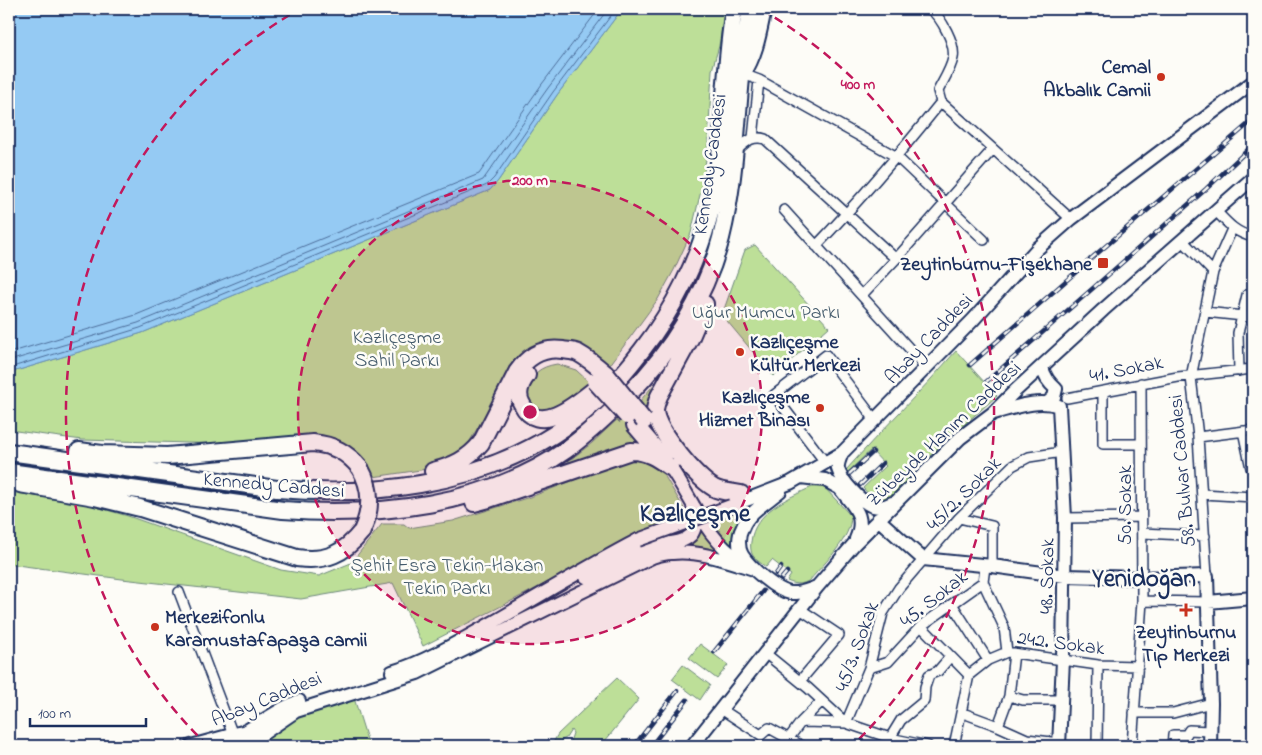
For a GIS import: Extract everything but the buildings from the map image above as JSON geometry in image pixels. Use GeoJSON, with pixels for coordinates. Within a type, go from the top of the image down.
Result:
{"type":"FeatureCollection","features":[{"type":"Feature","properties":{"kind":"highway","name":"Kennedy Caddesi"},"geometry":{"type":"LineString","coordinates":[[9,452],[276,489],[331,492],[383,490],[426,483],[461,474],[485,467],[552,435],[586,411],[631,365],[668,314],[686,278],[706,226],[715,191],[734,9]]}},
{"type":"Feature","properties":{"kind":"highway","name":"Kennedy Caddesi"},"geometry":{"type":"LineString","coordinates":[[9,472],[283,510],[359,512],[410,506],[479,492],[525,473],[565,450],[597,425],[647,375],[678,333],[702,289],[717,250],[729,204],[751,9]]}},
{"type":"Feature","properties":{"kind":"highway"},"geometry":{"type":"LineString","coordinates":[[723,230],[720,257],[711,288],[690,339],[655,404],[655,412],[679,454],[698,476],[736,500]]}},
{"type":"Feature","properties":{"kind":"highway"},"geometry":{"type":"LineString","coordinates":[[383,490],[405,478],[450,466],[474,452],[481,443],[524,362],[539,352],[558,349],[576,352],[592,361],[601,378],[699,488],[708,494],[736,500]]}},
{"type":"Feature","properties":{"kind":"highway"},"geometry":{"type":"LineString","coordinates":[[601,378],[586,372],[570,362],[561,360],[543,362],[535,366],[522,382],[519,394],[520,401],[524,409],[531,415],[548,418],[567,410],[613,375],[631,365]]}},
{"type":"Feature","properties":{"kind":"highway"},"geometry":{"type":"LineString","coordinates":[[640,423],[670,467]]}},
{"type":"Feature","properties":{"kind":"highway"},"geometry":{"type":"LineString","coordinates":[[9,452],[36,449],[167,456],[313,443],[326,444],[338,448],[354,460],[368,483],[370,501],[362,531],[355,540],[340,552],[324,558],[310,560],[297,558],[140,508],[9,480]]}},
{"type":"Feature","properties":{"kind":"highway"},"geometry":{"type":"LineString","coordinates":[[410,506],[438,509],[458,507],[489,499],[631,451],[641,451],[652,455],[670,467]]}},
{"type":"Feature","properties":{"kind":"main road"},"geometry":{"type":"LineString","coordinates":[[743,74],[756,48],[764,9]]}},
{"type":"Feature","properties":{"kind":"main road","name":"Abay Caddesi"},"geometry":{"type":"LineString","coordinates":[[816,587],[804,592],[792,593],[782,590],[754,570],[742,554],[739,545],[742,526],[754,511],[796,480],[842,453],[973,320],[1037,249],[1071,219],[1253,82]]}},
{"type":"Feature","properties":{"kind":"main road","name":"Zübeyde Hanım Caddesi"},"geometry":{"type":"LineString","coordinates":[[692,746],[816,587],[878,519],[960,438],[993,413],[1103,310],[1253,178]]}},
{"type":"Feature","properties":{"kind":"main road"},"geometry":{"type":"LineString","coordinates":[[1042,366],[1043,373],[1049,383],[1056,389],[1054,397],[1058,402]]}},
{"type":"Feature","properties":{"kind":"main road","name":"41. Sokak"},"geometry":{"type":"LineString","coordinates":[[993,413],[1019,406],[1058,402]]}},
{"type":"Feature","properties":{"kind":"main road","name":"48. Sokak"},"geometry":{"type":"LineString","coordinates":[[1058,402],[1065,518],[1062,700],[1059,745]]}},
{"type":"Feature","properties":{"kind":"main road"},"geometry":{"type":"LineString","coordinates":[[842,453],[838,470],[859,498],[868,504],[880,508],[896,501]]}},
{"type":"Feature","properties":{"kind":"main road"},"geometry":{"type":"LineString","coordinates":[[825,462],[840,489],[859,515],[859,532],[854,544]]}},
{"type":"Feature","properties":{"kind":"main road"},"geometry":{"type":"LineString","coordinates":[[670,467],[712,536],[731,554],[754,570]]}},
{"type":"Feature","properties":{"kind":"main road"},"geometry":{"type":"LineString","coordinates":[[796,480],[825,480],[840,489]]}},
{"type":"Feature","properties":{"kind":"main road","name":"Abay Caddesi"},"geometry":{"type":"LineString","coordinates":[[231,741],[300,700],[407,667],[460,642],[605,557],[638,540],[736,500],[796,480]]}},
{"type":"Feature","properties":{"kind":"main road"},"geometry":{"type":"LineString","coordinates":[[522,606],[643,549],[687,538],[692,534],[695,526],[692,505]]}},
{"type":"Feature","properties":{"kind":"main road"},"geometry":{"type":"LineString","coordinates":[[878,519],[922,560],[1065,576],[1142,578],[1207,576]]}},
{"type":"Feature","properties":{"kind":"main road","name":"Abay Caddesi"},"geometry":{"type":"LineString","coordinates":[[191,746],[248,740],[261,734],[296,711],[417,673],[652,557],[672,553],[688,553],[723,560],[754,570]]}},
{"type":"Feature","properties":{"kind":"main road","name":"58. Bulvar Caddesi"},"geometry":{"type":"LineString","coordinates":[[1207,576],[1211,703],[1210,746]]}},
{"type":"Feature","properties":{"kind":"main road"},"geometry":{"type":"LineString","coordinates":[[1208,602],[1253,598]]}},
{"type":"Feature","properties":{"kind":"street"},"geometry":{"type":"LineString","coordinates":[[930,9],[942,20],[953,50],[953,59],[938,91],[941,102],[1071,219]]}},
{"type":"Feature","properties":{"kind":"street"},"geometry":{"type":"LineString","coordinates":[[743,74],[759,80],[897,157],[984,240]]}},
{"type":"Feature","properties":{"kind":"street"},"geometry":{"type":"LineString","coordinates":[[753,138],[759,80]]}},
{"type":"Feature","properties":{"kind":"street"},"geometry":{"type":"LineString","coordinates":[[816,246],[897,157],[941,102]]}},
{"type":"Feature","properties":{"kind":"street"},"geometry":{"type":"LineString","coordinates":[[736,150],[753,138],[765,139],[896,259]]}},
{"type":"Feature","properties":{"kind":"street"},"geometry":{"type":"LineString","coordinates":[[862,295],[993,149]]}},
{"type":"Feature","properties":{"kind":"street"},"geometry":{"type":"LineString","coordinates":[[784,210],[927,368]]}},
{"type":"Feature","properties":{"kind":"street"},"geometry":{"type":"LineString","coordinates":[[1216,211],[1232,229],[1242,235],[1253,237]]}},
{"type":"Feature","properties":{"kind":"street","name":"58. Bulvar Caddesi"},"geometry":{"type":"LineString","coordinates":[[1207,576],[1198,436],[1191,377],[1213,272],[1232,229]]}},
{"type":"Feature","properties":{"kind":"street"},"geometry":{"type":"LineString","coordinates":[[1182,240],[1213,272]]}},
{"type":"Feature","properties":{"kind":"street"},"geometry":{"type":"LineString","coordinates":[[1239,371],[1238,332],[1247,295],[1253,295]]}},
{"type":"Feature","properties":{"kind":"street"},"geometry":{"type":"LineString","coordinates":[[1205,312],[1253,317]]}},
{"type":"Feature","properties":{"kind":"street"},"geometry":{"type":"LineString","coordinates":[[825,462],[774,395],[826,355],[875,420]]}},
{"type":"Feature","properties":{"kind":"street","name":"41. Sokak"},"geometry":{"type":"LineString","coordinates":[[1058,402],[1141,383],[1253,369]]}},
{"type":"Feature","properties":{"kind":"street","name":"50. Sokak"},"geometry":{"type":"LineString","coordinates":[[1132,746],[1142,601],[1141,383]]}},
{"type":"Feature","properties":{"kind":"street"},"geometry":{"type":"LineString","coordinates":[[1103,392],[1103,444],[1141,444]]}},
{"type":"Feature","properties":{"kind":"street"},"geometry":{"type":"LineString","coordinates":[[1198,436],[1253,430]]}},
{"type":"Feature","properties":{"kind":"street"},"geometry":{"type":"LineString","coordinates":[[1242,431],[1251,468],[1253,467]]}},
{"type":"Feature","properties":{"kind":"street","name":"45/2. Sokak"},"geometry":{"type":"LineString","coordinates":[[922,560],[959,518],[1012,466],[1029,457],[1062,452]]}},
{"type":"Feature","properties":{"kind":"street"},"geometry":{"type":"LineString","coordinates":[[1202,494],[1253,497]]}},
{"type":"Feature","properties":{"kind":"street"},"geometry":{"type":"LineString","coordinates":[[1065,518],[1141,517]]}},
{"type":"Feature","properties":{"kind":"street","name":"45. Sokak"},"geometry":{"type":"LineString","coordinates":[[869,668],[888,662],[921,626],[983,582],[989,566],[992,526],[959,518]]}},
{"type":"Feature","properties":{"kind":"street"},"geometry":{"type":"LineString","coordinates":[[1142,532],[1205,536]]}},
{"type":"Feature","properties":{"kind":"street","name":"45/3. Sokak"},"geometry":{"type":"LineString","coordinates":[[846,723],[869,668],[883,613],[899,588],[922,560]]}},
{"type":"Feature","properties":{"kind":"street"},"geometry":{"type":"LineString","coordinates":[[983,582],[1004,627],[1011,652],[1009,696],[998,726]]}},
{"type":"Feature","properties":{"kind":"street"},"geometry":{"type":"LineString","coordinates":[[178,592],[231,741]]}},
{"type":"Feature","properties":{"kind":"street"},"geometry":{"type":"LineString","coordinates":[[1142,601],[1208,602]]}},
{"type":"Feature","properties":{"kind":"street"},"geometry":{"type":"LineString","coordinates":[[952,604],[988,660]]}},
{"type":"Feature","properties":{"kind":"street"},"geometry":{"type":"LineString","coordinates":[[800,609],[839,635],[800,681]]}},
{"type":"Feature","properties":{"kind":"street"},"geometry":{"type":"LineString","coordinates":[[921,626],[950,658],[969,675],[963,713],[954,746]]}},
{"type":"Feature","properties":{"kind":"street","name":"242. Sokak"},"geometry":{"type":"LineString","coordinates":[[969,675],[988,660],[1011,652],[1098,665],[1138,666]]}},
{"type":"Feature","properties":{"kind":"street"},"geometry":{"type":"LineString","coordinates":[[764,654],[800,681],[846,723]]}},
{"type":"Feature","properties":{"kind":"street"},"geometry":{"type":"LineString","coordinates":[[890,738],[901,720],[924,701],[925,687],[929,675],[938,670],[950,658]]}},
{"type":"Feature","properties":{"kind":"street"},"geometry":{"type":"LineString","coordinates":[[1097,746],[1098,665]]}},
{"type":"Feature","properties":{"kind":"street"},"geometry":{"type":"LineString","coordinates":[[1009,696],[1023,700],[1062,700]]}},
{"type":"Feature","properties":{"kind":"street"},"geometry":{"type":"LineString","coordinates":[[784,746],[788,738],[822,701]]}},
{"type":"Feature","properties":{"kind":"street"},"geometry":{"type":"LineString","coordinates":[[1134,713],[1173,714],[1211,703]]}},
{"type":"Feature","properties":{"kind":"street"},"geometry":{"type":"LineString","coordinates":[[721,709],[761,735],[770,728],[802,746]]}},
{"type":"Feature","properties":{"kind":"street"},"geometry":{"type":"LineString","coordinates":[[963,713],[998,726],[1027,740],[1059,745]]}},
{"type":"Feature","properties":{"kind":"street"},"geometry":{"type":"LineString","coordinates":[[802,722],[846,723],[890,738],[928,746]]}},
{"type":"Feature","properties":{"kind":"street"},"geometry":{"type":"LineString","coordinates":[[1172,746],[1172,735],[1186,734],[1189,730],[1209,731]]}},
{"type":"Feature","properties":{"kind":"green space","name":"Kazlıçeşme Sahil Parkı"},"geometry":{"type":"Polygon","coordinates":[[[622,9],[725,9],[719,46],[712,70],[708,143],[703,182],[691,233],[658,299],[607,369],[535,347],[513,361],[500,389],[463,453],[434,468],[373,477],[369,465],[355,450],[325,437],[226,444],[82,440],[9,430],[9,373],[142,333],[490,190],[557,95],[622,9]]]}},
{"type":"Feature","properties":{"kind":"green space","name":"Uğur Mumcu Parkı"},"geometry":{"type":"Polygon","coordinates":[[[755,245],[829,327],[773,376],[722,315],[745,250],[755,245]]]}},
{"type":"Feature","properties":{"kind":"green space"},"geometry":{"type":"Polygon","coordinates":[[[956,351],[997,396],[944,442],[891,496],[883,500],[873,499],[863,488],[886,466],[871,450],[848,472],[846,470],[956,351]]]}},
{"type":"Feature","properties":{"kind":"green space"},"geometry":{"type":"Polygon","coordinates":[[[557,364],[576,370],[590,383],[556,409],[542,413],[531,406],[525,388],[531,378],[538,372],[546,367],[557,364]]]}},
{"type":"Feature","properties":{"kind":"green space"},"geometry":{"type":"Polygon","coordinates":[[[663,374],[650,413],[639,402],[663,374]]]}},
{"type":"Feature","properties":{"kind":"green space"},"geometry":{"type":"Polygon","coordinates":[[[620,417],[645,445],[557,470],[592,443],[620,417]]]}},
{"type":"Feature","properties":{"kind":"green space","name":"Şehit Esra Tekin-Hakan Tekin Parkı"},"geometry":{"type":"Polygon","coordinates":[[[640,458],[660,468],[686,512],[423,646],[393,583],[301,599],[9,564],[9,492],[82,503],[128,516],[281,570],[319,576],[351,563],[382,524],[404,524],[409,528],[453,521],[533,496],[628,459],[640,458]]]}},
{"type":"Feature","properties":{"kind":"green space"},"geometry":{"type":"Polygon","coordinates":[[[812,487],[824,487],[851,516],[850,525],[842,542],[810,580],[802,584],[796,584],[787,581],[791,575],[772,560],[766,567],[757,560],[751,552],[751,542],[753,531],[765,514],[783,501],[812,487]]]}},
{"type":"Feature","properties":{"kind":"green space"},"geometry":{"type":"Polygon","coordinates":[[[757,503],[738,524],[734,536],[735,551],[722,538],[710,521],[757,503]]]}},
{"type":"Feature","properties":{"kind":"green space"},"geometry":{"type":"Polygon","coordinates":[[[701,528],[720,553],[668,547],[692,541],[701,528]]]}},
{"type":"Feature","properties":{"kind":"green space"},"geometry":{"type":"Polygon","coordinates":[[[700,644],[728,665],[717,679],[689,658],[700,644]]]}},
{"type":"Feature","properties":{"kind":"green space"},"geometry":{"type":"Polygon","coordinates":[[[683,665],[710,685],[700,700],[672,679],[683,665]]]}},
{"type":"Feature","properties":{"kind":"green space"},"geometry":{"type":"Polygon","coordinates":[[[617,678],[639,699],[601,746],[565,746],[570,742],[573,733],[571,730],[566,738],[556,743],[554,741],[558,734],[617,678]]]}},
{"type":"Feature","properties":{"kind":"green space"},"geometry":{"type":"Polygon","coordinates":[[[354,698],[369,746],[249,746],[302,716],[354,698]]]}},
{"type":"Feature","properties":{"kind":"water"},"geometry":{"type":"Polygon","coordinates":[[[9,9],[622,9],[557,95],[490,190],[142,333],[9,373],[9,9]]]}},
{"type":"Feature","properties":{"kind":"railway"},"geometry":{"type":"LineString","coordinates":[[970,365],[1253,120]]}},
{"type":"Feature","properties":{"kind":"railway"},"geometry":{"type":"LineString","coordinates":[[986,382],[1206,189],[1253,145]]}},
{"type":"Feature","properties":{"kind":"railway"},"geometry":{"type":"LineString","coordinates":[[849,474],[873,452]]}},
{"type":"Feature","properties":{"kind":"railway"},"geometry":{"type":"LineString","coordinates":[[860,485],[883,463]]}},
{"type":"Feature","properties":{"kind":"railway"},"geometry":{"type":"LineString","coordinates":[[776,574],[781,567]]}},
{"type":"Feature","properties":{"kind":"railway"},"geometry":{"type":"LineString","coordinates":[[781,579],[787,572]]}},
{"type":"Feature","properties":{"kind":"railway"},"geometry":{"type":"LineString","coordinates":[[714,652],[763,591]]}},
{"type":"Feature","properties":{"kind":"railway"},"geometry":{"type":"LineString","coordinates":[[634,746],[677,691]]}},
{"type":"Feature","properties":{"kind":"railway"},"geometry":{"type":"LineString","coordinates":[[651,746],[687,700]]}},
{"type":"Feature","properties":{"kind":"place","name":"Cemal Akbalık Camii"},"geometry":{"type":"Point","coordinates":[1161,77]}},
{"type":"Feature","properties":{"kind":"place","name":"Zeytinburnu-Fişekhane"},"geometry":{"type":"Point","coordinates":[1103,263]}},
{"type":"Feature","properties":{"kind":"place","name":"Kazlıçeşme Kültür Merkezi"},"geometry":{"type":"Point","coordinates":[740,352]}},
{"type":"Feature","properties":{"kind":"place","name":"Kazlıçeşme Hizmet Binası"},"geometry":{"type":"Point","coordinates":[820,408]}},
{"type":"Feature","properties":{"kind":"place","name":"Zeytinburnu Tıp Merkezi"},"geometry":{"type":"Point","coordinates":[1186,610]}},
{"type":"Feature","properties":{"kind":"place","name":"Merkezifonlu Karamustafapaşa camii"},"geometry":{"type":"Point","coordinates":[155,627]}},
{"type":"Feature","properties":{"kind":"district","name":"Kazlıçeşme"},"geometry":{"type":"Point","coordinates":[695,512]}},
{"type":"Feature","properties":{"kind":"district","name":"Yenidoğan"},"geometry":{"type":"Point","coordinates":[1144,577]}}]}
